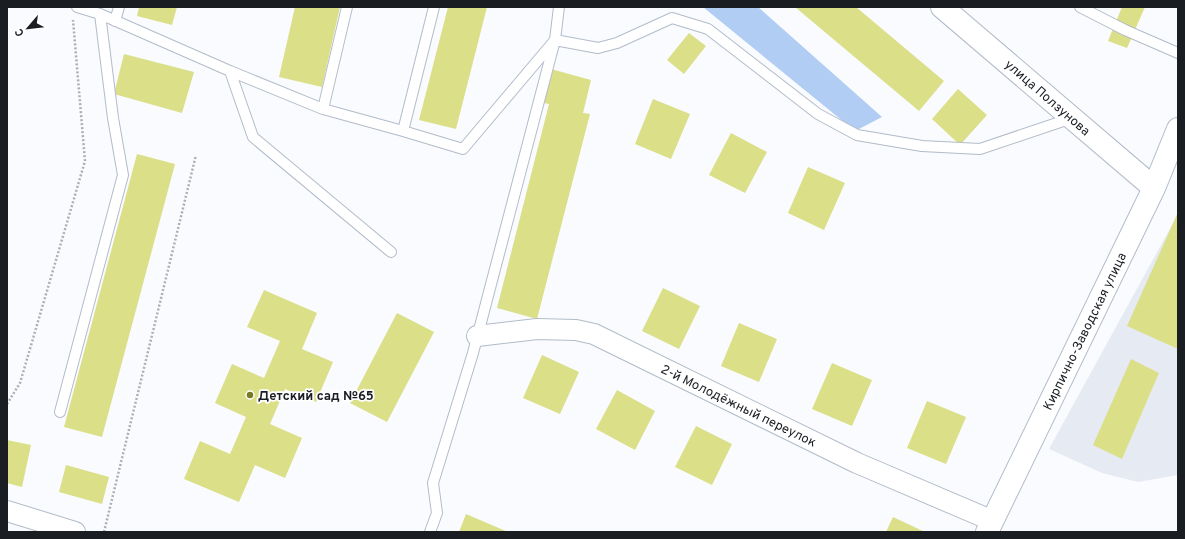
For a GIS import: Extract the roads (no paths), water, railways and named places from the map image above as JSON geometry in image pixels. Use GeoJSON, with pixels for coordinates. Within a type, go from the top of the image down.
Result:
{"type":"FeatureCollection","features":[{"type":"Feature","properties":{"kind":"street","name":"улица Ползунова"},"geometry":{"type":"LineString","coordinates":[[942,7],[1154,188]]}},
{"type":"Feature","properties":{"kind":"street","name":"Кирпично-Заводская улица"},"geometry":{"type":"LineString","coordinates":[[990,526],[1154,188],[1178,129]]}},
{"type":"Feature","properties":{"kind":"street","name":"2-й Молодёжный переулок"},"geometry":{"type":"LineString","coordinates":[[477,336],[537,329],[576,330],[594,334],[857,463],[990,526]]}},
{"type":"Feature","properties":{"kind":"street"},"geometry":{"type":"LineString","coordinates":[[7,511],[75,532]]}},
{"type":"Feature","properties":{"kind":"lane"},"geometry":{"type":"LineString","coordinates":[[115,22],[119,7]]}},
{"type":"Feature","properties":{"kind":"lane"},"geometry":{"type":"LineString","coordinates":[[323,109],[347,7]]}},
{"type":"Feature","properties":{"kind":"lane"},"geometry":{"type":"LineString","coordinates":[[403,131],[434,7]]}},
{"type":"Feature","properties":{"kind":"lane"},"geometry":{"type":"LineString","coordinates":[[430,532],[438,513],[433,483],[477,336],[555,40],[560,7]]}},
{"type":"Feature","properties":{"kind":"lane"},"geometry":{"type":"LineString","coordinates":[[1080,7],[1125,30],[1178,53]]}},
{"type":"Feature","properties":{"kind":"lane"},"geometry":{"type":"LineString","coordinates":[[75,11],[100,14],[115,22],[230,71],[323,109],[463,149],[555,40]]}},
{"type":"Feature","properties":{"kind":"lane"},"geometry":{"type":"LineString","coordinates":[[60,412],[123,175],[113,118],[100,14]]}},
{"type":"Feature","properties":{"kind":"lane"},"geometry":{"type":"LineString","coordinates":[[555,40],[598,48],[617,43],[672,18],[708,29],[818,114],[857,135],[922,146],[980,149],[1072,118]]}},
{"type":"Feature","properties":{"kind":"lane"},"geometry":{"type":"LineString","coordinates":[[230,71],[253,137],[391,252]]}},
{"type":"Feature","properties":{"kind":"place","name":"Детский сад №65"},"geometry":{"type":"Point","coordinates":[250,395]}}]}
